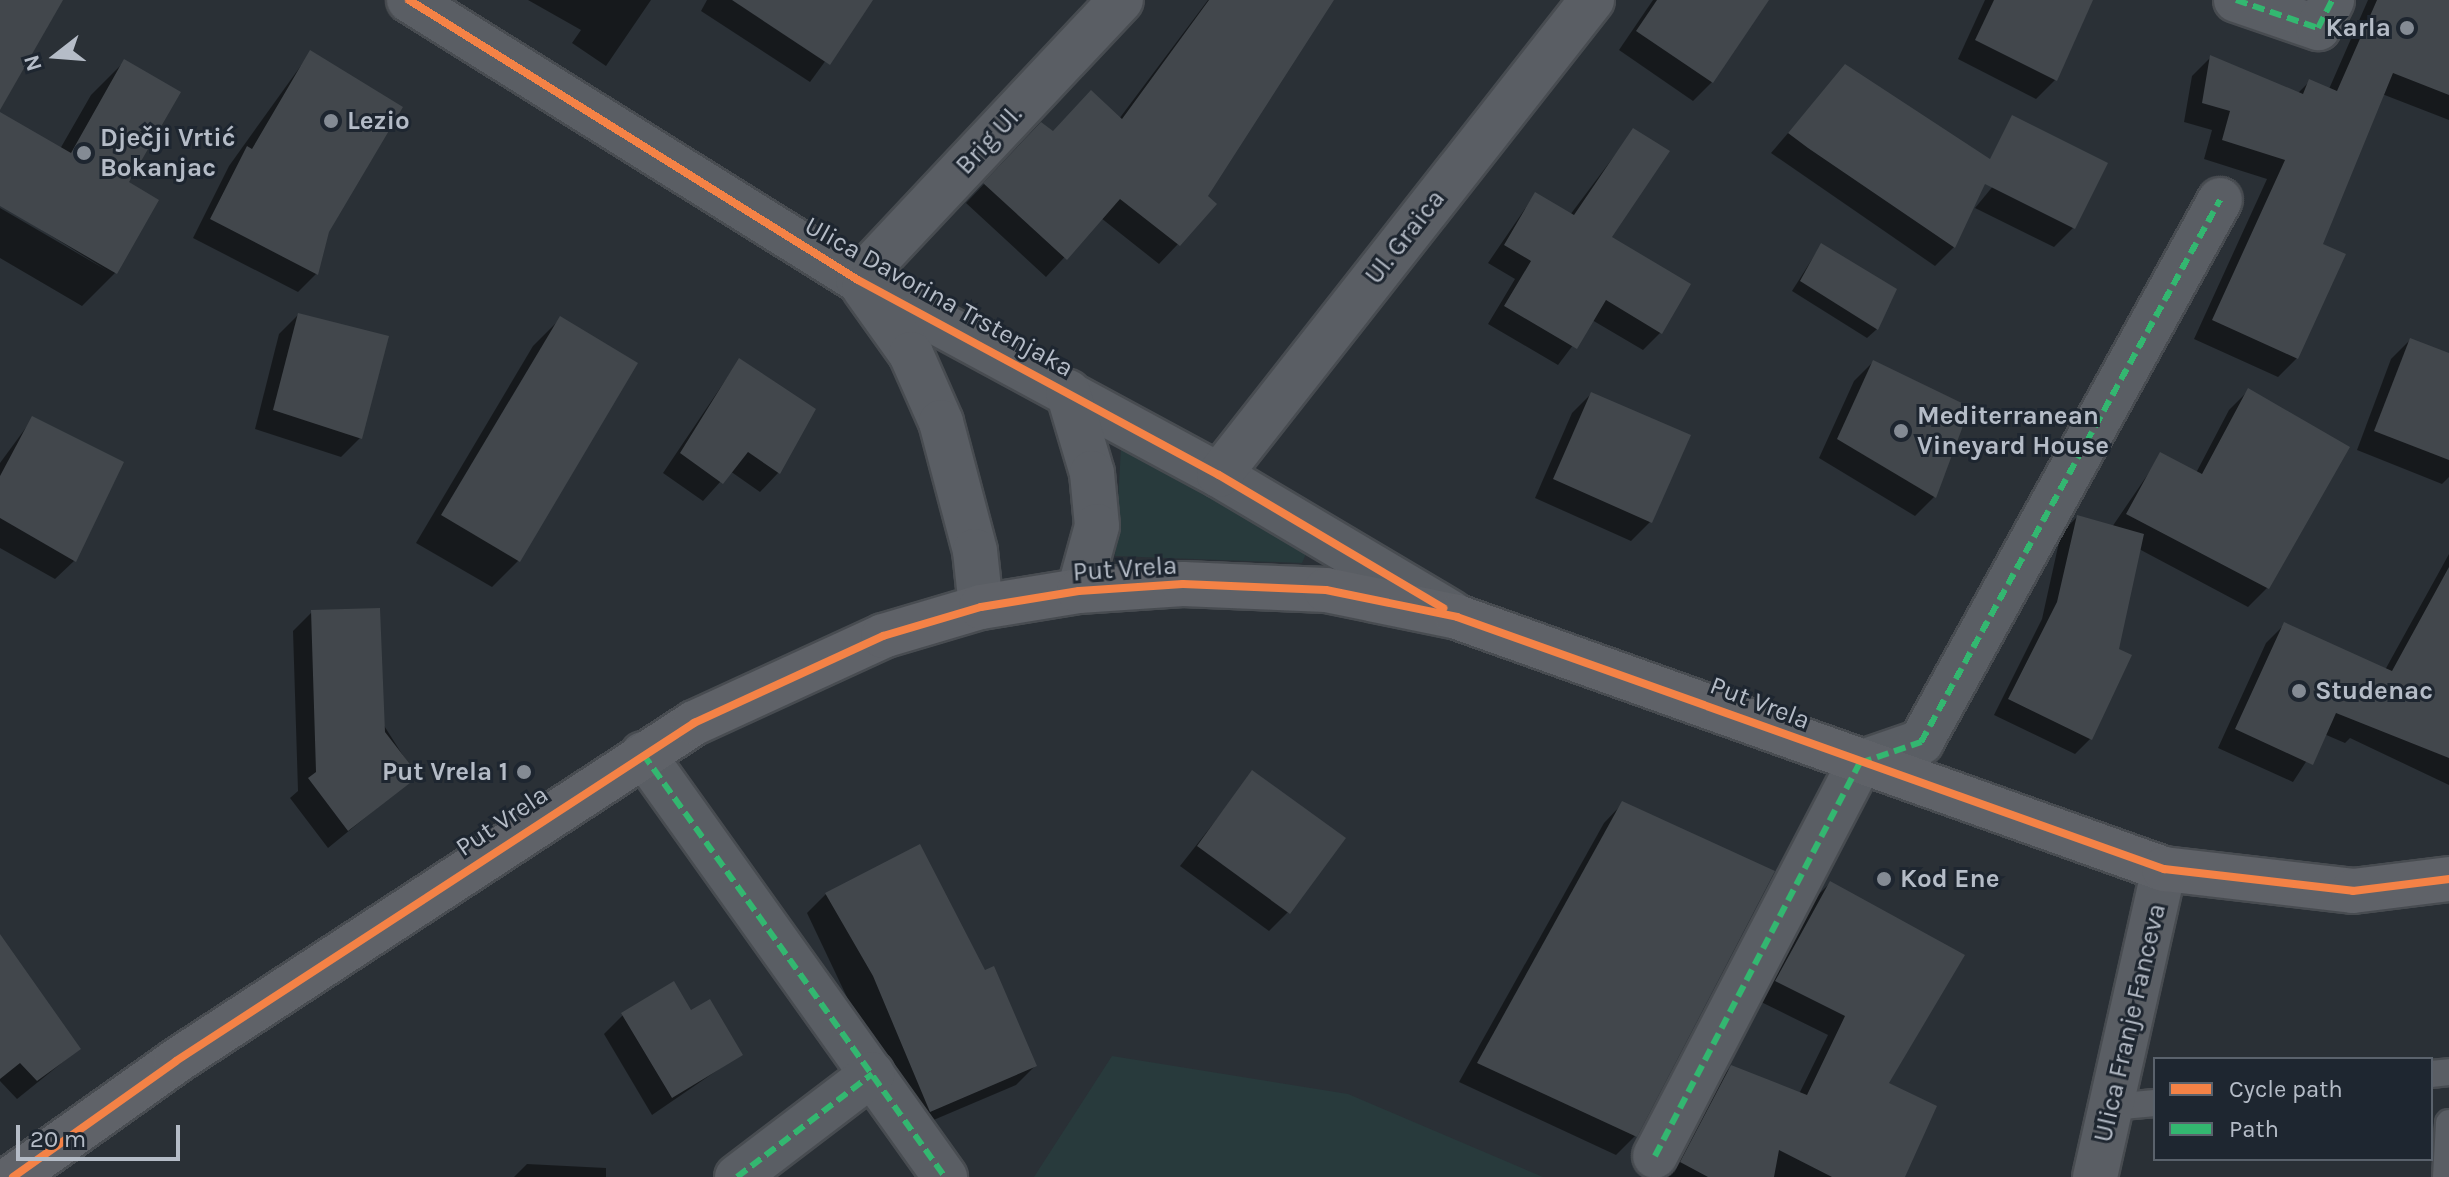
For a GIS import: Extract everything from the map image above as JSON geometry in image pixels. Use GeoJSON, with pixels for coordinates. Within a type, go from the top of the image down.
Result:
{"type":"FeatureCollection","features":[{"type":"Feature","properties":{"kind":"main road","name":"Put Vrela"},"geometry":{"type":"LineString","coordinates":[[39,1171],[176,1061],[643,754],[783,676],[981,607],[1079,591],[1183,584],[1326,590],[1457,617],[2164,869],[2353,891],[2449,879]]}},
{"type":"Feature","properties":{"kind":"street","name":"Brig Ul."},"geometry":{"type":"LineString","coordinates":[[858,280],[1121,0]]}},
{"type":"Feature","properties":{"kind":"street","name":"Ul. Graica"},"geometry":{"type":"LineString","coordinates":[[1219,475],[1592,0]]}},
{"type":"Feature","properties":{"kind":"street"},"geometry":{"type":"LineString","coordinates":[[2236,0],[2318,28],[2332,0]]}},
{"type":"Feature","properties":{"kind":"street","name":"Ulica Davorina Trstenjaka"},"geometry":{"type":"LineString","coordinates":[[422,3],[858,280],[1219,475],[1457,617]]}},
{"type":"Feature","properties":{"kind":"street"},"geometry":{"type":"LineString","coordinates":[[1655,1156],[1860,763],[1921,742],[2220,200]]}},
{"type":"Feature","properties":{"kind":"street"},"geometry":{"type":"LineString","coordinates":[[858,280],[911,354],[941,422],[975,551],[981,607]]}},
{"type":"Feature","properties":{"kind":"street"},"geometry":{"type":"LineString","coordinates":[[1068,392],[1092,473],[1097,526],[1079,591]]}},
{"type":"Feature","properties":{"kind":"street"},"geometry":{"type":"LineString","coordinates":[[643,754],[945,1177]]}},
{"type":"Feature","properties":{"kind":"street","name":"Ulica Franje Fanceva"},"geometry":{"type":"LineString","coordinates":[[2095,1177],[2164,869]]}},
{"type":"Feature","properties":{"kind":"street"},"geometry":{"type":"LineString","coordinates":[[737,1177],[872,1074]]}},
{"type":"Feature","properties":{"kind":"lane"},"geometry":{"type":"LineString","coordinates":[[2112,1107],[2153,1103]]}},
{"type":"Feature","properties":{"kind":"lane"},"geometry":{"type":"LineString","coordinates":[[2446,1177],[2449,1123]]}},
{"type":"Feature","properties":{"kind":"shaded area"},"geometry":{"type":"Polygon","coordinates":[[[1121,448],[1308,549],[1302,563],[1115,556],[1121,448]]]}},
{"type":"Feature","properties":{"kind":"shaded area"},"geometry":{"type":"Polygon","coordinates":[[[1112,1056],[1348,1094],[1543,1177],[1034,1177],[1112,1056]]]}},
{"type":"Feature","properties":{"kind":"building"},"geometry":{"type":"Polygon","coordinates":[[[0,0],[63,0],[0,110],[0,0]]]}},
{"type":"Feature","properties":{"kind":"building"},"geometry":{"type":"Polygon","coordinates":[[[732,0],[873,0],[830,65],[732,0]]]}},
{"type":"Feature","properties":{"kind":"building"},"geometry":{"type":"Polygon","coordinates":[[[1209,0],[1334,0],[1208,196],[1217,204],[1180,246],[1120,199],[1067,260],[983,183],[1041,122],[1053,131],[1091,90],[1122,119],[1209,0]]]}},
{"type":"Feature","properties":{"kind":"building"},"geometry":{"type":"Polygon","coordinates":[[[1657,0],[1769,0],[1713,83],[1636,31],[1657,0]]]}},
{"type":"Feature","properties":{"kind":"building"},"geometry":{"type":"Polygon","coordinates":[[[1994,0],[2093,0],[2057,81],[1975,40],[1994,0]]]}},
{"type":"Feature","properties":{"kind":"building"},"geometry":{"type":"Polygon","coordinates":[[[2377,0],[2449,0],[2449,95],[2393,73],[2323,244],[2346,254],[2298,359],[2212,320],[2285,160],[2222,140],[2230,111],[2202,103],[2210,55],[2303,94],[2309,79],[2337,91],[2377,0]]]}},
{"type":"Feature","properties":{"kind":"building"},"geometry":{"type":"Polygon","coordinates":[[[310,50],[403,107],[329,232],[318,275],[210,219],[247,146],[252,149],[310,50]]]}},
{"type":"Feature","properties":{"kind":"building"},"geometry":{"type":"Polygon","coordinates":[[[124,59],[181,92],[129,182],[159,200],[117,274],[0,206],[0,112],[71,153],[124,59]]]}},
{"type":"Feature","properties":{"kind":"building"},"geometry":{"type":"Polygon","coordinates":[[[1845,64],[1990,159],[2012,115],[2108,163],[2075,229],[1985,184],[1955,248],[1808,148],[1788,133],[1845,64]]]}},
{"type":"Feature","properties":{"kind":"building"},"geometry":{"type":"Polygon","coordinates":[[[1633,128],[1670,151],[1612,237],[1691,284],[1662,334],[1606,300],[1577,349],[1504,306],[1531,261],[1504,245],[1535,192],[1574,215],[1633,128]]]}},
{"type":"Feature","properties":{"kind":"building"},"geometry":{"type":"Polygon","coordinates":[[[1821,243],[1897,289],[1878,330],[1800,281],[1821,243]]]}},
{"type":"Feature","properties":{"kind":"building"},"geometry":{"type":"Polygon","coordinates":[[[298,313],[389,336],[362,439],[273,410],[298,313]]]}},
{"type":"Feature","properties":{"kind":"building"},"geometry":{"type":"Polygon","coordinates":[[[560,316],[638,363],[520,562],[441,515],[560,316]]]}},
{"type":"Feature","properties":{"kind":"building"},"geometry":{"type":"Polygon","coordinates":[[[2410,338],[2449,353],[2449,460],[2374,431],[2410,338]]]}},
{"type":"Feature","properties":{"kind":"building"},"geometry":{"type":"Polygon","coordinates":[[[739,358],[816,409],[780,474],[748,452],[723,484],[680,453],[739,358]]]}},
{"type":"Feature","properties":{"kind":"building","name":"Mediterranean Vineyard House"},"geometry":{"type":"Polygon","coordinates":[[[1873,360],[1970,407],[1936,498],[1837,439],[1873,360]]]}},
{"type":"Feature","properties":{"kind":"building"},"geometry":{"type":"Polygon","coordinates":[[[2248,388],[2350,447],[2269,589],[2126,514],[2160,452],[2202,474],[2248,388]]]}},
{"type":"Feature","properties":{"kind":"building"},"geometry":{"type":"Polygon","coordinates":[[[1591,392],[1691,435],[1652,523],[1553,479],[1591,392]]]}},
{"type":"Feature","properties":{"kind":"building"},"geometry":{"type":"Polygon","coordinates":[[[32,416],[124,462],[76,562],[0,518],[0,476],[32,416]]]}},
{"type":"Feature","properties":{"kind":"building"},"geometry":{"type":"Polygon","coordinates":[[[2077,515],[2144,534],[2119,649],[2132,655],[2092,740],[2008,699],[2057,602],[2077,515]]]}},
{"type":"Feature","properties":{"kind":"building"},"geometry":{"type":"Polygon","coordinates":[[[2449,567],[2449,758],[2336,713],[2313,765],[2235,729],[2284,622],[2392,671],[2449,567]]]}},
{"type":"Feature","properties":{"kind":"building"},"geometry":{"type":"Polygon","coordinates":[[[380,608],[385,732],[419,776],[348,831],[308,778],[316,772],[311,610],[380,608]]]}},
{"type":"Feature","properties":{"kind":"building"},"geometry":{"type":"Polygon","coordinates":[[[1252,770],[1346,838],[1290,914],[1197,846],[1252,770]]]}},
{"type":"Feature","properties":{"kind":"building"},"geometry":{"type":"Polygon","coordinates":[[[1622,801],[1775,871],[1637,1137],[1477,1063],[1622,801]]]}},
{"type":"Feature","properties":{"kind":"building"},"geometry":{"type":"Polygon","coordinates":[[[920,844],[985,970],[994,966],[1037,1066],[930,1112],[873,976],[825,893],[920,844]]]}},
{"type":"Feature","properties":{"kind":"building"},"geometry":{"type":"Polygon","coordinates":[[[1830,881],[1965,955],[1889,1083],[1937,1106],[1905,1177],[1832,1177],[1779,1150],[1774,1177],[1708,1177],[1680,1162],[1731,1065],[1807,1095],[1845,1016],[1775,981],[1830,881]]]}},
{"type":"Feature","properties":{"kind":"building"},"geometry":{"type":"Polygon","coordinates":[[[0,934],[81,1049],[37,1081],[20,1063],[0,1079],[0,934]]]}},
{"type":"Feature","properties":{"kind":"building"},"geometry":{"type":"Polygon","coordinates":[[[674,981],[691,1010],[710,999],[743,1055],[672,1098],[621,1013],[674,981]]]}},
{"type":"Feature","properties":{"kind":"marked path"},"geometry":{"type":"LineString","coordinates":[[2236,0],[2318,28],[2332,0]]}},
{"type":"Feature","properties":{"kind":"marked path"},"geometry":{"type":"LineString","coordinates":[[1655,1156],[1860,763],[1921,742],[2220,200]]}},
{"type":"Feature","properties":{"kind":"marked path"},"geometry":{"type":"LineString","coordinates":[[643,754],[945,1177]]}},
{"type":"Feature","properties":{"kind":"marked path"},"geometry":{"type":"LineString","coordinates":[[737,1177],[872,1074]]}},
{"type":"Feature","properties":{"kind":"cycle path"},"geometry":{"type":"LineString","coordinates":[[409,0],[858,280],[1219,475],[1443,608]]}},
{"type":"Feature","properties":{"kind":"cycle path"},"geometry":{"type":"LineString","coordinates":[[13,1177],[176,1061],[694,723],[883,636],[981,607],[1079,591],[1183,584],[1326,590],[1457,617],[2164,869],[2353,891],[2449,879]]}},
{"type":"Feature","properties":{"kind":"place","name":"Karla"},"geometry":{"type":"Point","coordinates":[2407,28]}},
{"type":"Feature","properties":{"kind":"place","name":"Lezio"},"geometry":{"type":"Point","coordinates":[331,121]}},
{"type":"Feature","properties":{"kind":"place","name":"Dječji Vrtić Bokanjac"},"geometry":{"type":"Point","coordinates":[84,153]}},
{"type":"Feature","properties":{"kind":"place","name":"Mediterranean Vineyard House"},"geometry":{"type":"Point","coordinates":[1901,431]}},
{"type":"Feature","properties":{"kind":"place","name":"Studenac"},"geometry":{"type":"Point","coordinates":[2299,691]}},
{"type":"Feature","properties":{"kind":"place","name":"Put Vrela 1"},"geometry":{"type":"Point","coordinates":[524,772]}},
{"type":"Feature","properties":{"kind":"place","name":"Kod Ene"},"geometry":{"type":"Point","coordinates":[1884,879]}}]}
